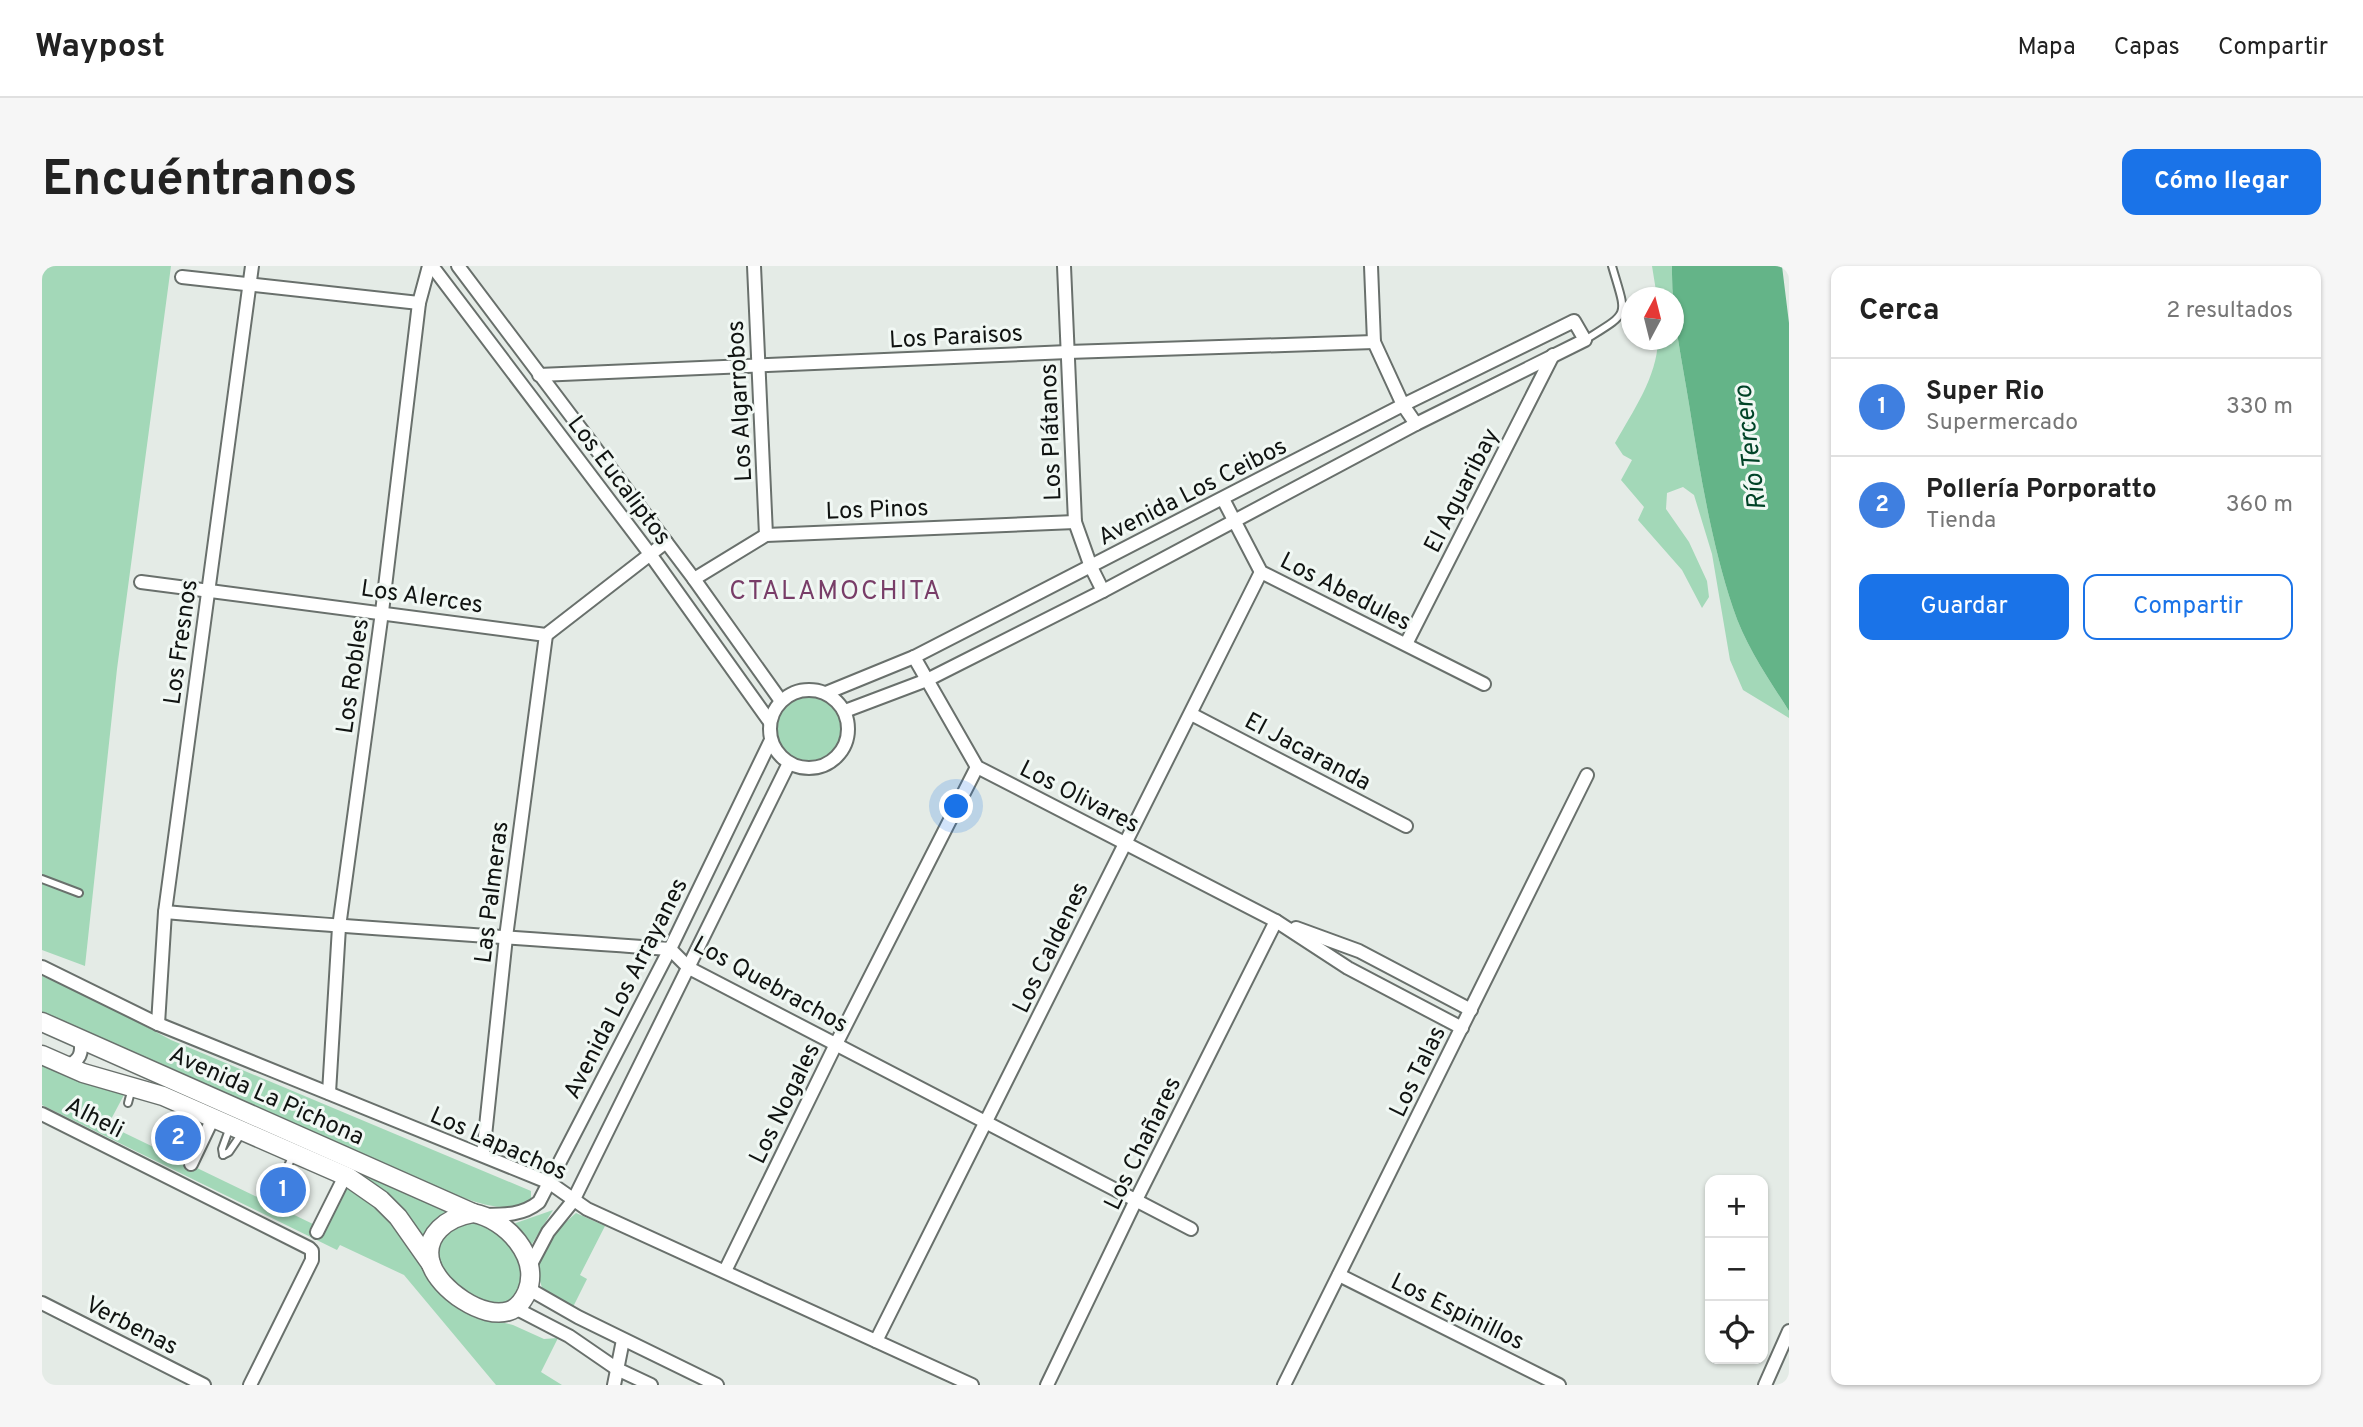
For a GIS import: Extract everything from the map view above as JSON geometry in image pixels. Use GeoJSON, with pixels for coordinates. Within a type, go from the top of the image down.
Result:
{"type":"FeatureCollection","features":[{"type":"Feature","properties":{"kind":"main road","name":"Avenida La Pichona"},"geometry":{"type":"LineString","coordinates":[[42,1022],[479,1214]]}},
{"type":"Feature","properties":{"kind":"main road","name":"Avenida La Pichona"},"geometry":{"type":"LineString","coordinates":[[42,1055],[130,1095],[213,1118],[237,1128],[290,1161],[345,1175],[372,1193],[398,1217],[431,1264]]}},
{"type":"Feature","properties":{"kind":"main road"},"geometry":{"type":"LineString","coordinates":[[479,1214],[505,1228],[530,1266],[529,1289],[515,1308],[505,1312],[496,1313],[473,1306],[451,1291],[431,1264],[431,1249],[439,1228],[459,1215],[479,1214]]}},
{"type":"Feature","properties":{"kind":"street","name":"Los Fresnos"},"geometry":{"type":"LineString","coordinates":[[158,1024],[165,912],[252,266]]}},
{"type":"Feature","properties":{"kind":"street","name":"Los Robles"},"geometry":{"type":"LineString","coordinates":[[329,1093],[339,928],[383,612],[419,303],[431,266]]}},
{"type":"Feature","properties":{"kind":"street","name":"Los Eucaliptos"},"geometry":{"type":"LineString","coordinates":[[431,266],[650,554],[770,722]]}},
{"type":"Feature","properties":{"kind":"street","name":"Los Eucaliptos"},"geometry":{"type":"LineString","coordinates":[[458,266],[694,579],[781,701]]}},
{"type":"Feature","properties":{"kind":"street","name":"Los Algarrobos"},"geometry":{"type":"LineString","coordinates":[[754,266],[766,535]]}},
{"type":"Feature","properties":{"kind":"street","name":"Los Plátanos"},"geometry":{"type":"LineString","coordinates":[[1064,266],[1075,522],[1103,591]]}},
{"type":"Feature","properties":{"kind":"street"},"geometry":{"type":"LineString","coordinates":[[1371,266],[1374,342],[1403,405],[1416,424]]}},
{"type":"Feature","properties":{"kind":"street"},"geometry":{"type":"LineString","coordinates":[[182,277],[419,303]]}},
{"type":"Feature","properties":{"kind":"street","name":"Avenida Los Ceibos"},"geometry":{"type":"LineString","coordinates":[[826,693],[914,657],[1403,405],[1574,321],[1585,340],[1416,424],[1103,591],[927,680],[845,711]]}},
{"type":"Feature","properties":{"kind":"street","name":"Los Paraisos"},"geometry":{"type":"LineString","coordinates":[[539,374],[1374,342]]}},
{"type":"Feature","properties":{"kind":"street","name":"El Aguaribay"},"geometry":{"type":"LineString","coordinates":[[1406,644],[1553,355]]}},
{"type":"Feature","properties":{"kind":"street","name":"Los Abedules"},"geometry":{"type":"LineString","coordinates":[[1223,499],[1261,572],[1484,684]]}},
{"type":"Feature","properties":{"kind":"street","name":"Los Pinos"},"geometry":{"type":"LineString","coordinates":[[694,579],[766,535],[1075,522]]}},
{"type":"Feature","properties":{"kind":"street"},"geometry":{"type":"LineString","coordinates":[[546,635],[666,542]]}},
{"type":"Feature","properties":{"kind":"street","name":"Los Caldenes"},"geometry":{"type":"LineString","coordinates":[[876,1341],[1261,572]]}},
{"type":"Feature","properties":{"kind":"street","name":"Los Alerces"},"geometry":{"type":"LineString","coordinates":[[141,582],[546,635]]}},
{"type":"Feature","properties":{"kind":"street","name":"Las Palmeras"},"geometry":{"type":"LineString","coordinates":[[482,1155],[506,937],[546,635]]}},
{"type":"Feature","properties":{"kind":"street"},"geometry":{"type":"LineString","coordinates":[[914,657],[977,767]]}},
{"type":"Feature","properties":{"kind":"street"},"geometry":{"type":"LineString","coordinates":[[802,690],[814,690],[826,693],[837,701],[845,711],[849,733],[846,744],[832,762],[810,769],[789,763],[775,749],[771,740],[770,722],[781,701],[802,690]]}},
{"type":"Feature","properties":{"kind":"street","name":"El Jacaranda"},"geometry":{"type":"LineString","coordinates":[[1191,714],[1406,826]]}},
{"type":"Feature","properties":{"kind":"street","name":"Avenida Los Arrayanes"},"geometry":{"type":"LineString","coordinates":[[479,1214],[505,1215],[531,1209],[539,1202],[670,949],[771,740]]}},
{"type":"Feature","properties":{"kind":"street","name":"Avenida Los Arrayanes"},"geometry":{"type":"LineString","coordinates":[[530,1266],[548,1232],[573,1201],[789,763]]}},
{"type":"Feature","properties":{"kind":"street","name":"Los Olivares"},"geometry":{"type":"LineString","coordinates":[[977,767],[1276,921]]}},
{"type":"Feature","properties":{"kind":"street","name":"Los Nogales"},"geometry":{"type":"LineString","coordinates":[[725,1271],[835,1044],[977,767]]}},
{"type":"Feature","properties":{"kind":"street","name":"Los Talas"},"geometry":{"type":"LineString","coordinates":[[1284,1385],[1587,775]]}},
{"type":"Feature","properties":{"kind":"street","name":"Los Quebrachos"},"geometry":{"type":"LineString","coordinates":[[165,912],[339,928],[670,949],[688,968],[1191,1229]]}},
{"type":"Feature","properties":{"kind":"street"},"geometry":{"type":"LineString","coordinates":[[1276,921],[1359,951],[1471,1010]]}},
{"type":"Feature","properties":{"kind":"street"},"geometry":{"type":"LineString","coordinates":[[1276,921],[1349,968],[1462,1028]]}},
{"type":"Feature","properties":{"kind":"street","name":"Los Chañares"},"geometry":{"type":"LineString","coordinates":[[1047,1385],[1276,921]]}},
{"type":"Feature","properties":{"kind":"street","name":"Los Lapachos"},"geometry":{"type":"LineString","coordinates":[[42,967],[158,1024],[550,1184],[573,1201],[972,1385]]}},
{"type":"Feature","properties":{"kind":"street"},"geometry":{"type":"LineString","coordinates":[[66,1066],[79,1058],[82,1052],[80,1039]]}},
{"type":"Feature","properties":{"kind":"street","name":"Alheli"},"geometry":{"type":"LineString","coordinates":[[42,1114],[309,1248],[313,1256],[250,1385]]}},
{"type":"Feature","properties":{"kind":"street"},"geometry":{"type":"LineString","coordinates":[[191,1164],[213,1118]]}},
{"type":"Feature","properties":{"kind":"street"},"geometry":{"type":"LineString","coordinates":[[317,1232],[333,1192],[345,1175]]}},
{"type":"Feature","properties":{"kind":"street","name":"Los Espinillos"},"geometry":{"type":"LineString","coordinates":[[1339,1275],[1559,1385]]}},
{"type":"Feature","properties":{"kind":"street"},"geometry":{"type":"LineString","coordinates":[[529,1289],[578,1317],[717,1385]]}},
{"type":"Feature","properties":{"kind":"street","name":"Verbenas"},"geometry":{"type":"LineString","coordinates":[[42,1303],[204,1385]]}},
{"type":"Feature","properties":{"kind":"street"},"geometry":{"type":"LineString","coordinates":[[515,1308],[569,1336],[617,1368],[651,1385]]}},
{"type":"Feature","properties":{"kind":"street"},"geometry":{"type":"LineString","coordinates":[[1765,1385],[1789,1331]]}},
{"type":"Feature","properties":{"kind":"street"},"geometry":{"type":"LineString","coordinates":[[614,1385],[623,1339]]}},
{"type":"Feature","properties":{"kind":"lane"},"geometry":{"type":"LineString","coordinates":[[1585,340],[1620,318],[1623,310],[1612,266]]}},
{"type":"Feature","properties":{"kind":"lane"},"geometry":{"type":"LineString","coordinates":[[42,879],[79,894]]}},
{"type":"Feature","properties":{"kind":"shaded area"},"geometry":{"type":"Polygon","coordinates":[[[42,266],[171,266],[117,669],[85,966],[42,950],[42,266]]]}},
{"type":"Feature","properties":{"kind":"shaded area"},"geometry":{"type":"Polygon","coordinates":[[[1652,266],[1672,266],[1673,287],[1655,287],[1652,266]]]}},
{"type":"Feature","properties":{"kind":"shaded area"},"geometry":{"type":"Polygon","coordinates":[[[1657,350],[1680,350],[1702,481],[1725,583],[1744,635],[1789,711],[1789,718],[1743,690],[1730,660],[1712,554],[1694,495],[1683,487],[1667,493],[1666,509],[1689,542],[1707,581],[1709,597],[1702,608],[1682,570],[1638,520],[1644,507],[1621,480],[1632,460],[1623,455],[1615,443],[1649,380],[1657,350]]]}},
{"type":"Feature","properties":{"kind":"shaded area"},"geometry":{"type":"Polygon","coordinates":[[[801,690],[817,690],[831,696],[842,707],[848,721],[848,737],[842,751],[831,762],[817,768],[801,768],[787,762],[776,751],[770,737],[770,721],[776,707],[787,696],[801,690]]]}},
{"type":"Feature","properties":{"kind":"shaded area"},"geometry":{"type":"Polygon","coordinates":[[[42,976],[95,999],[171,1040],[531,1191],[531,1199],[511,1207],[499,1207],[443,1190],[42,1013],[42,976]]]}},
{"type":"Feature","properties":{"kind":"shaded area"},"geometry":{"type":"Polygon","coordinates":[[[42,1064],[78,1081],[125,1093],[108,1125],[315,1225],[338,1203],[348,1186],[372,1202],[398,1228],[438,1289],[451,1303],[459,1304],[472,1315],[513,1325],[544,1339],[558,1338],[541,1372],[562,1385],[496,1385],[404,1275],[340,1245],[337,1250],[42,1105],[42,1064]]]}},
{"type":"Feature","properties":{"kind":"shaded area"},"geometry":{"type":"Polygon","coordinates":[[[240,1118],[452,1211],[433,1222],[424,1236],[363,1176],[239,1121],[240,1118]]]}},
{"type":"Feature","properties":{"kind":"shaded area"},"geometry":{"type":"Polygon","coordinates":[[[553,1210],[530,1247],[513,1224],[553,1210]]]}},
{"type":"Feature","properties":{"kind":"shaded area"},"geometry":{"type":"Polygon","coordinates":[[[576,1213],[605,1226],[580,1275],[587,1279],[573,1307],[544,1292],[539,1269],[545,1248],[559,1229],[576,1213]]]}},
{"type":"Feature","properties":{"kind":"shaded area"},"geometry":{"type":"Polygon","coordinates":[[[464,1222],[488,1228],[499,1235],[517,1254],[523,1277],[519,1290],[508,1301],[494,1304],[477,1299],[461,1289],[448,1275],[440,1260],[438,1245],[446,1232],[464,1222]]]}},
{"type":"Feature","properties":{"kind":"water","name":"Río Tercero"},"geometry":{"type":"Polygon","coordinates":[[[1672,266],[1782,266],[1789,323],[1789,711],[1744,635],[1718,558],[1680,350],[1684,350],[1684,287],[1673,287],[1672,266]]]}},
{"type":"Feature","properties":{"kind":"place","name":"Pollería Porporatto"},"geometry":{"type":"Point","coordinates":[178,1138]}},
{"type":"Feature","properties":{"kind":"place","name":"Super Rio"},"geometry":{"type":"Point","coordinates":[283,1190]}},
{"type":"Feature","properties":{"kind":"district","name":"CTALAMOCHITA"},"geometry":{"type":"Point","coordinates":[836,590]}}]}
